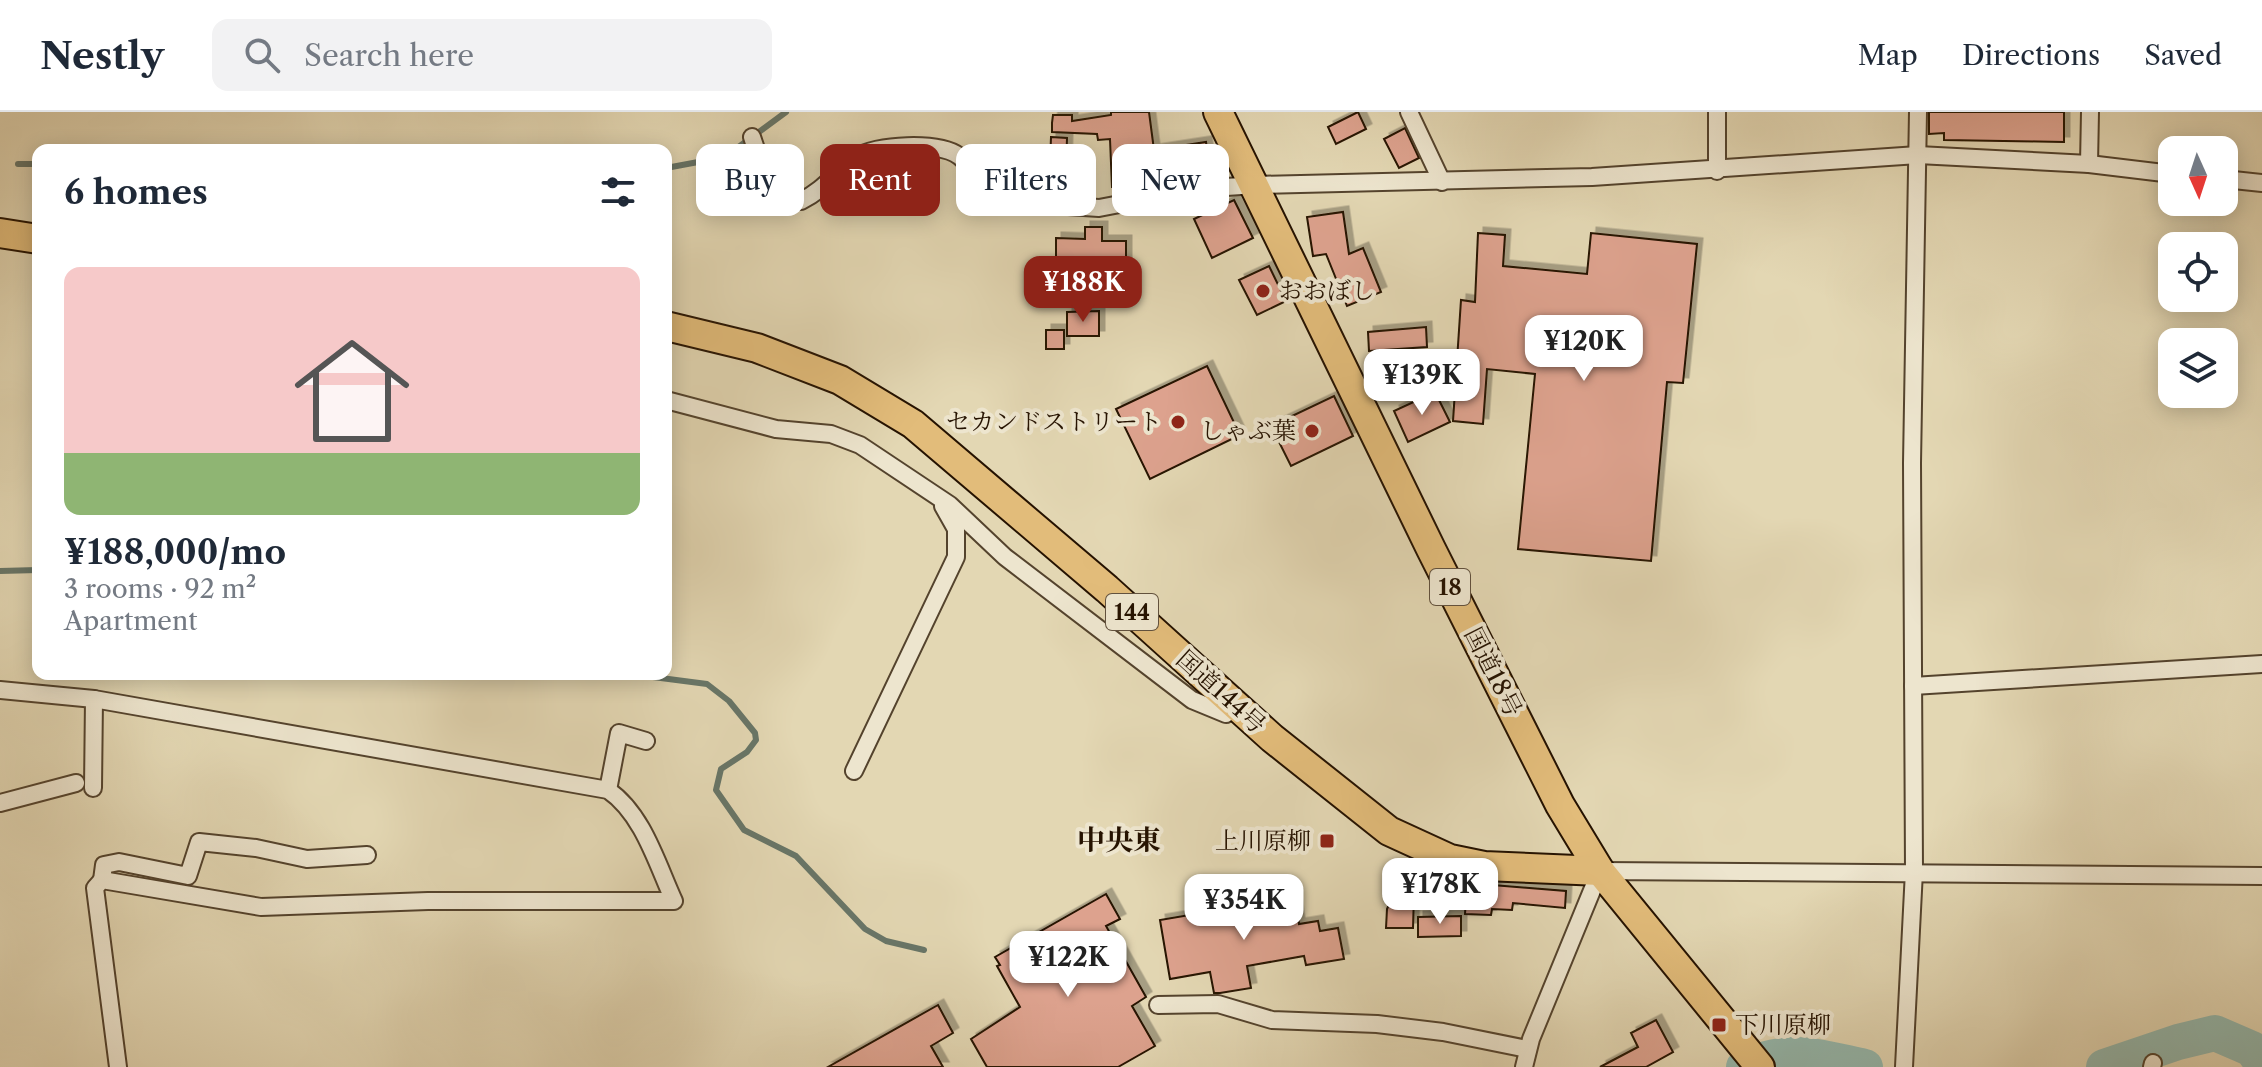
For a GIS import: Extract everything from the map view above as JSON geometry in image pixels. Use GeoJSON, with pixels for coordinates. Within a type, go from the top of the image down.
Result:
{"type":"FeatureCollection","features":[{"type":"Feature","properties":{"kind":"highway","name":"国道18号"},"geometry":{"type":"LineString","coordinates":[[1218,112],[1444,576],[1560,805],[1600,871],[1760,1067]]}},
{"type":"Feature","properties":{"kind":"highway"},"geometry":{"type":"LineString","coordinates":[[0,233],[32,238]]}},
{"type":"Feature","properties":{"kind":"highway","name":"国道144号"},"geometry":{"type":"LineString","coordinates":[[672,327],[757,348],[840,380],[913,424],[1107,589],[1236,707],[1371,818],[1417,846],[1450,859],[1484,866],[1600,871]]}},
{"type":"Feature","properties":{"kind":"street"},"geometry":{"type":"LineString","coordinates":[[1409,112],[1442,182]]}},
{"type":"Feature","properties":{"kind":"street"},"geometry":{"type":"LineString","coordinates":[[1717,112],[1717,171]]}},
{"type":"Feature","properties":{"kind":"street"},"geometry":{"type":"LineString","coordinates":[[1904,1060],[1914,871],[1918,112]]}},
{"type":"Feature","properties":{"kind":"street"},"geometry":{"type":"LineString","coordinates":[[2089,164],[2090,112]]}},
{"type":"Feature","properties":{"kind":"street"},"geometry":{"type":"LineString","coordinates":[[752,137],[759,159],[778,192],[801,201],[820,192],[856,157],[880,148],[915,147],[956,153],[969,166],[980,187],[1037,204],[1099,208],[1198,189],[1255,185],[1442,182],[1717,171],[1918,155],[2089,164],[2158,172]]}},
{"type":"Feature","properties":{"kind":"street"},"geometry":{"type":"LineString","coordinates":[[2238,180],[2262,183]]}},
{"type":"Feature","properties":{"kind":"street"},"geometry":{"type":"LineString","coordinates":[[672,402],[776,429],[831,434],[860,445],[938,497],[1005,557],[1174,682],[1192,700],[1226,714],[1236,707]]}},
{"type":"Feature","properties":{"kind":"street"},"geometry":{"type":"LineString","coordinates":[[854,771],[956,557],[956,529],[938,497]]}},
{"type":"Feature","properties":{"kind":"street"},"geometry":{"type":"LineString","coordinates":[[1913,686],[2262,664]]}},
{"type":"Feature","properties":{"kind":"street"},"geometry":{"type":"LineString","coordinates":[[0,690],[94,699],[608,790],[634,816],[674,901],[428,901],[261,907],[102,880]]}},
{"type":"Feature","properties":{"kind":"street"},"geometry":{"type":"LineString","coordinates":[[93,788],[94,699]]}},
{"type":"Feature","properties":{"kind":"street"},"geometry":{"type":"LineString","coordinates":[[608,790],[619,733],[646,741]]}},
{"type":"Feature","properties":{"kind":"street"},"geometry":{"type":"LineString","coordinates":[[0,803],[76,783]]}},
{"type":"Feature","properties":{"kind":"street"},"geometry":{"type":"LineString","coordinates":[[118,1067],[95,888],[102,880],[104,865],[119,862],[188,876],[199,842],[256,848],[307,859],[367,855]]}},
{"type":"Feature","properties":{"kind":"street"},"geometry":{"type":"LineString","coordinates":[[1524,1067],[1527,1049],[1600,871],[2262,876]]}},
{"type":"Feature","properties":{"kind":"street"},"geometry":{"type":"LineString","coordinates":[[1158,1005],[1208,1003],[1229,1006],[1272,1020],[1377,1024],[1443,1032],[1527,1049]]}},
{"type":"Feature","properties":{"kind":"building"},"geometry":{"type":"Polygon","coordinates":[[[1111,112],[1149,112],[1153,144],[1112,144],[1112,187],[1110,139],[1098,140],[1097,134],[1052,132],[1053,115],[1072,115],[1072,121],[1111,115],[1111,112]]]}},
{"type":"Feature","properties":{"kind":"building"},"geometry":{"type":"Polygon","coordinates":[[[1358,112],[1366,129],[1336,144],[1328,127],[1358,112]]]}},
{"type":"Feature","properties":{"kind":"building"},"geometry":{"type":"Polygon","coordinates":[[[1929,112],[2064,112],[2064,142],[1944,140],[1944,133],[1929,134],[1929,112]]]}},
{"type":"Feature","properties":{"kind":"building"},"geometry":{"type":"Polygon","coordinates":[[[1405,128],[1419,158],[1399,168],[1384,139],[1405,128]]]}},
{"type":"Feature","properties":{"kind":"building"},"geometry":{"type":"Polygon","coordinates":[[[1051,137],[1067,138],[1067,144],[1051,144],[1051,137]]]}},
{"type":"Feature","properties":{"kind":"building"},"geometry":{"type":"Polygon","coordinates":[[[1234,200],[1253,238],[1212,258],[1194,219],[1200,216],[1229,216],[1229,202],[1234,200]]]}},
{"type":"Feature","properties":{"kind":"building"},"geometry":{"type":"Polygon","coordinates":[[[1343,212],[1349,254],[1363,248],[1381,292],[1347,306],[1326,254],[1313,256],[1307,217],[1343,212]]]}},
{"type":"Feature","properties":{"kind":"building"},"geometry":{"type":"Polygon","coordinates":[[[1085,227],[1102,227],[1102,241],[1126,241],[1126,273],[1056,270],[1056,238],[1085,239],[1085,227]]]}},
{"type":"Feature","properties":{"kind":"building"},"geometry":{"type":"Polygon","coordinates":[[[1478,233],[1505,235],[1503,266],[1587,274],[1591,233],[1697,244],[1683,383],[1667,382],[1651,561],[1518,549],[1535,374],[1487,369],[1483,424],[1453,421],[1461,300],[1475,302],[1478,233]]]}},
{"type":"Feature","properties":{"kind":"building","name":"おおぼし"},"geometry":{"type":"Polygon","coordinates":[[[1269,266],[1286,301],[1257,315],[1239,280],[1269,266]]]}},
{"type":"Feature","properties":{"kind":"building"},"geometry":{"type":"Polygon","coordinates":[[[1099,311],[1099,336],[1067,336],[1067,312],[1099,311]]]}},
{"type":"Feature","properties":{"kind":"building"},"geometry":{"type":"Polygon","coordinates":[[[1426,327],[1427,347],[1369,351],[1368,332],[1426,327]]]}},
{"type":"Feature","properties":{"kind":"building"},"geometry":{"type":"Polygon","coordinates":[[[1046,330],[1064,330],[1064,349],[1046,349],[1046,330]]]}},
{"type":"Feature","properties":{"kind":"building","name":"セカンドストリート"},"geometry":{"type":"Polygon","coordinates":[[[1207,366],[1240,435],[1150,479],[1116,409],[1207,366]]]}},
{"type":"Feature","properties":{"kind":"building"},"geometry":{"type":"Polygon","coordinates":[[[1435,392],[1450,422],[1408,442],[1394,411],[1435,392]]]}},
{"type":"Feature","properties":{"kind":"building","name":"しゃぶ葉"},"geometry":{"type":"Polygon","coordinates":[[[1334,396],[1353,436],[1291,466],[1271,426],[1334,396]]]}},
{"type":"Feature","properties":{"kind":"building"},"geometry":{"type":"Polygon","coordinates":[[[1467,883],[1566,891],[1565,908],[1513,903],[1512,910],[1492,909],[1491,915],[1465,914],[1467,883]]]}},
{"type":"Feature","properties":{"kind":"building"},"geometry":{"type":"Polygon","coordinates":[[[1394,893],[1414,894],[1413,928],[1386,928],[1387,909],[1394,893]]]}},
{"type":"Feature","properties":{"kind":"building"},"geometry":{"type":"Polygon","coordinates":[[[1106,894],[1120,919],[1106,926],[1146,997],[1132,1006],[1155,1046],[1118,1067],[987,1067],[971,1039],[1020,1007],[995,957],[1106,894]]]}},
{"type":"Feature","properties":{"kind":"building"},"geometry":{"type":"Polygon","coordinates":[[[1295,897],[1299,924],[1318,921],[1320,931],[1338,928],[1344,959],[1306,965],[1304,956],[1247,966],[1251,988],[1220,993],[1214,993],[1210,972],[1170,979],[1160,920],[1295,897]]]}},
{"type":"Feature","properties":{"kind":"building"},"geometry":{"type":"Polygon","coordinates":[[[1461,916],[1461,936],[1418,937],[1418,917],[1461,916]]]}},
{"type":"Feature","properties":{"kind":"building"},"geometry":{"type":"Polygon","coordinates":[[[938,1005],[953,1033],[931,1046],[943,1067],[828,1067],[938,1005]]]}},
{"type":"Feature","properties":{"kind":"building"},"geometry":{"type":"Polygon","coordinates":[[[1656,1020],[1673,1052],[1646,1067],[1600,1067],[1638,1047],[1631,1033],[1656,1020]]]}},
{"type":"Feature","properties":{"kind":"waterway"},"geometry":{"type":"LineString","coordinates":[[672,167],[725,157],[786,112]]}},
{"type":"Feature","properties":{"kind":"waterway"},"geometry":{"type":"LineString","coordinates":[[18,164],[32,164]]}},
{"type":"Feature","properties":{"kind":"waterway"},"geometry":{"type":"LineString","coordinates":[[0,571],[32,570]]}},
{"type":"Feature","properties":{"kind":"waterway"},"geometry":{"type":"LineString","coordinates":[[672,679],[707,684],[729,701],[755,733],[756,740],[747,752],[721,769],[716,790],[744,830],[796,856],[865,929],[886,941],[924,950]]}},
{"type":"Feature","properties":{"kind":"waterway"},"geometry":{"type":"LineString","coordinates":[[2104,1067],[2215,1033],[2252,1049],[2262,1063]]}},
{"type":"Feature","properties":{"kind":"waterway"},"geometry":{"type":"LineString","coordinates":[[1744,1067],[1790,1055],[1818,1057],[1865,1067]]}},
{"type":"Feature","properties":{"kind":"place","name":"おおぼし"},"geometry":{"type":"Point","coordinates":[1263,291]}},
{"type":"Feature","properties":{"kind":"place","name":"セカンドストリート"},"geometry":{"type":"Point","coordinates":[1178,422]}},
{"type":"Feature","properties":{"kind":"place","name":"しゃぶ葉"},"geometry":{"type":"Point","coordinates":[1312,431]}},
{"type":"Feature","properties":{"kind":"place","name":"上川原柳"},"geometry":{"type":"Point","coordinates":[1327,841]}},
{"type":"Feature","properties":{"kind":"place","name":"下川原柳"},"geometry":{"type":"Point","coordinates":[1719,1025]}},
{"type":"Feature","properties":{"kind":"district","name":"中央東"},"geometry":{"type":"Point","coordinates":[1119,840]}}]}
